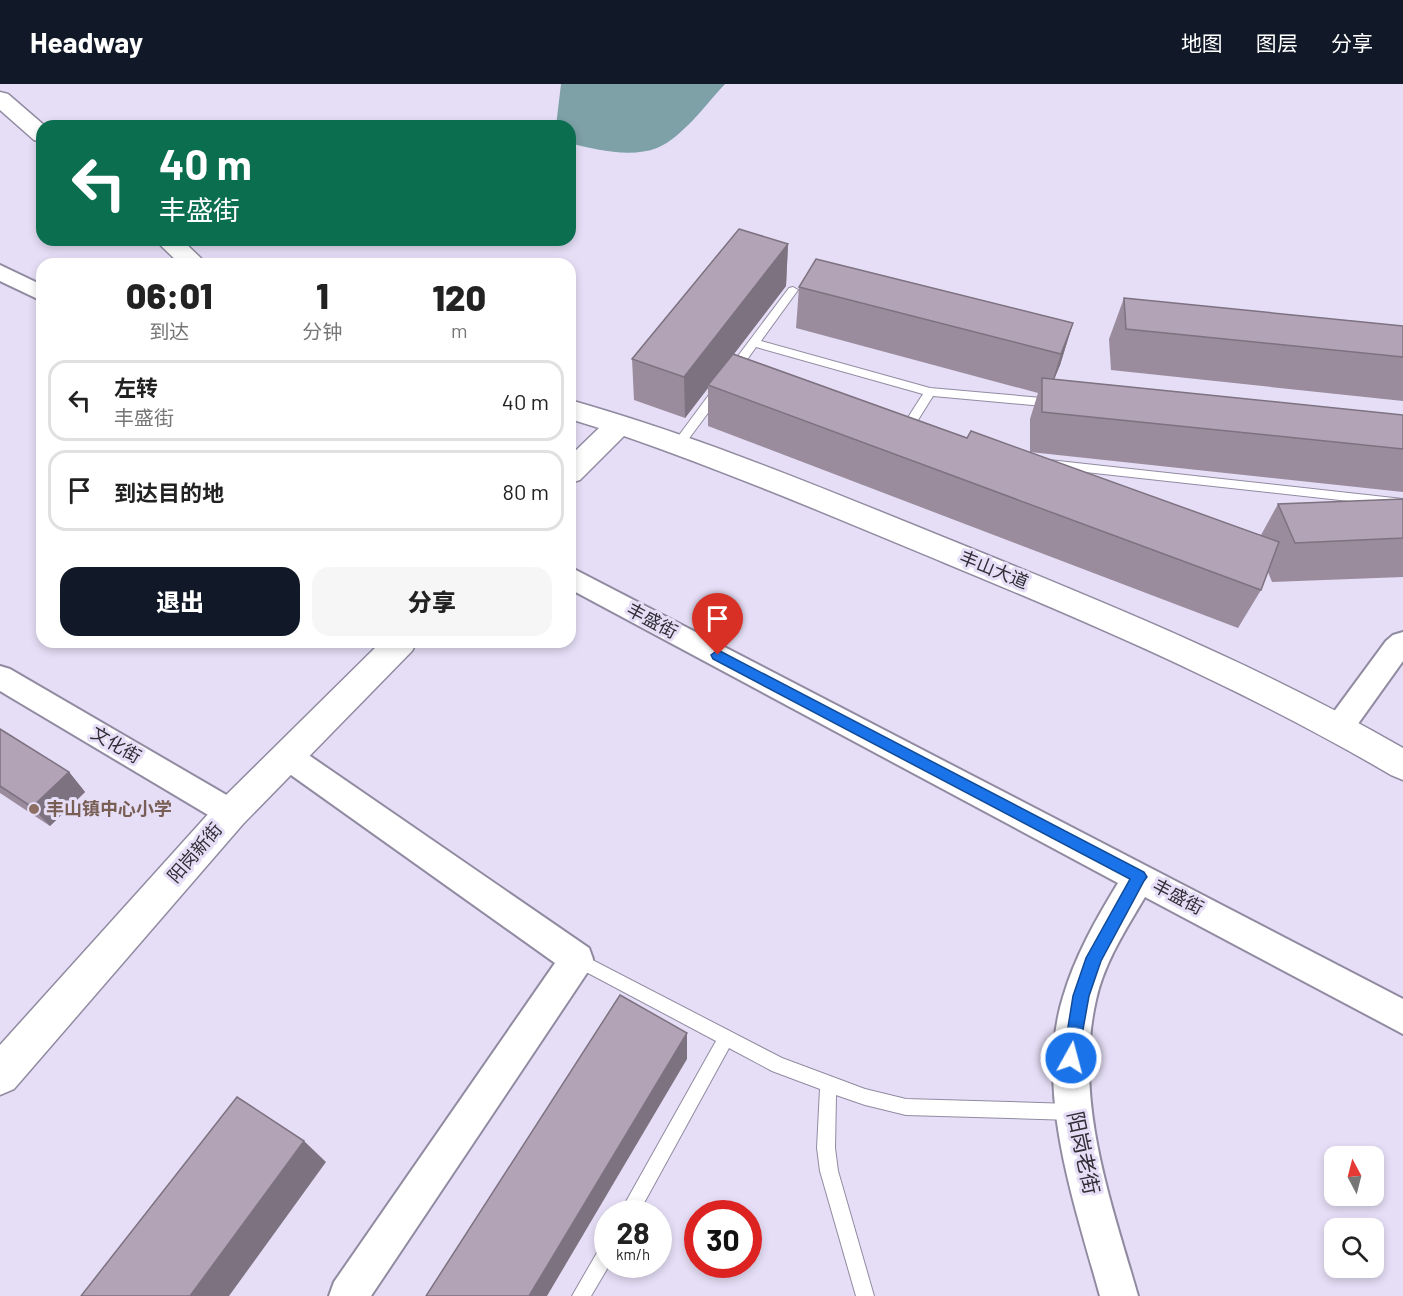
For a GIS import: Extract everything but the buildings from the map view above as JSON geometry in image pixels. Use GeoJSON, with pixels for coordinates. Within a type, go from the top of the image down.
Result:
{"type":"FeatureCollection","features":[{"type":"Feature","properties":{"kind":"street"},"geometry":{"type":"LineString","coordinates":[[0,99],[36,130]]}},
{"type":"Feature","properties":{"kind":"street"},"geometry":{"type":"LineString","coordinates":[[174,246],[188,258]]}},
{"type":"Feature","properties":{"kind":"street"},"geometry":{"type":"LineString","coordinates":[[0,272],[36,291]]}},
{"type":"Feature","properties":{"kind":"street","name":"丰山大道"},"geometry":{"type":"LineString","coordinates":[[576,411],[678,445],[1041,590],[1172,646],[1340,726],[1403,765]]}},
{"type":"Feature","properties":{"kind":"street"},"geometry":{"type":"LineString","coordinates":[[576,467],[620,424]]}},
{"type":"Feature","properties":{"kind":"street","name":"丰盛街"},"geometry":{"type":"LineString","coordinates":[[576,580],[1403,1017]]}},
{"type":"Feature","properties":{"kind":"street"},"geometry":{"type":"LineString","coordinates":[[1340,726],[1396,649],[1403,643]]}},
{"type":"Feature","properties":{"kind":"street","name":"阳岗新街"},"geometry":{"type":"LineString","coordinates":[[0,1075],[231,813],[395,648]]}},
{"type":"Feature","properties":{"kind":"street","name":"文化街"},"geometry":{"type":"LineString","coordinates":[[0,677],[231,813]]}},
{"type":"Feature","properties":{"kind":"street"},"geometry":{"type":"LineString","coordinates":[[287,756],[577,959],[348,1296]]}},
{"type":"Feature","properties":{"kind":"street","name":"阳岗老街"},"geometry":{"type":"LineString","coordinates":[[1119,1296],[1078,1142],[1070,1088],[1071,1058],[1081,996],[1094,958],[1139,877]]}},
{"type":"Feature","properties":{"kind":"lane"},"geometry":{"type":"LineString","coordinates":[[678,445],[729,386],[754,343],[793,291]]}},
{"type":"Feature","properties":{"kind":"lane"},"geometry":{"type":"LineString","coordinates":[[754,343],[930,392],[1072,405]]}},
{"type":"Feature","properties":{"kind":"lane"},"geometry":{"type":"LineString","coordinates":[[909,447],[898,443],[930,392]]}},
{"type":"Feature","properties":{"kind":"lane"},"geometry":{"type":"LineString","coordinates":[[1031,462],[1403,503]]}},
{"type":"Feature","properties":{"kind":"lane"},"geometry":{"type":"LineString","coordinates":[[577,959],[778,1065],[828,1086],[906,1107],[1074,1112]]}},
{"type":"Feature","properties":{"kind":"lane"},"geometry":{"type":"LineString","coordinates":[[636,1200],[726,1038]]}},
{"type":"Feature","properties":{"kind":"lane"},"geometry":{"type":"LineString","coordinates":[[828,1086],[826,1148],[830,1171],[865,1296]]}},
{"type":"Feature","properties":{"kind":"lane"},"geometry":{"type":"LineString","coordinates":[[588,1293],[595,1278]]}},
{"type":"Feature","properties":{"kind":"shaded area"},"geometry":{"type":"Polygon","coordinates":[[[561,84],[725,84],[676,136],[657,148],[647,151],[625,153],[576,144],[576,120],[557,120],[561,84]]]}},
{"type":"Feature","properties":{"kind":"place","name":"丰山镇中心小学"},"geometry":{"type":"Point","coordinates":[34,809]}},
{"type":"Feature","properties":{"kind":"route"},"geometry":{"type":"LineString","coordinates":[[718,655],[1139,877],[1094,958],[1081,996],[1071,1058]]}}]}
